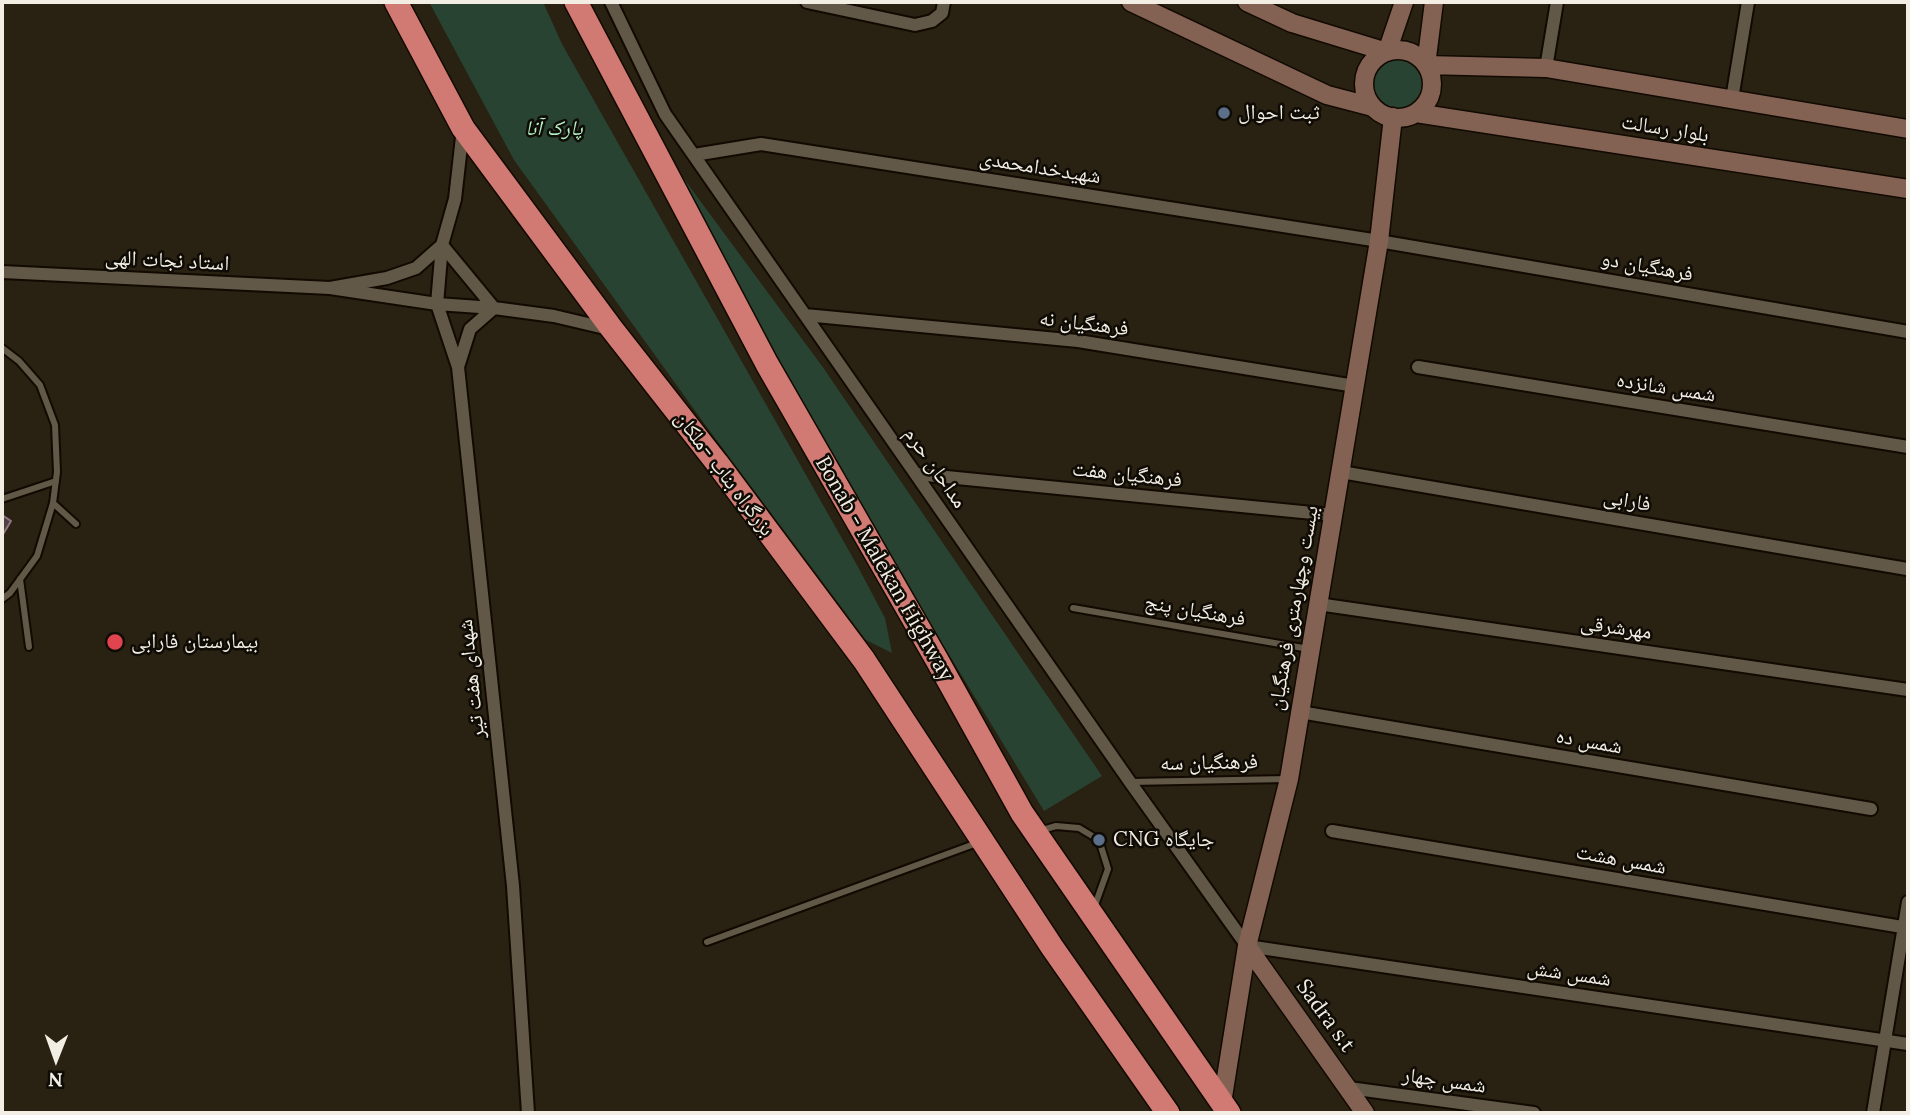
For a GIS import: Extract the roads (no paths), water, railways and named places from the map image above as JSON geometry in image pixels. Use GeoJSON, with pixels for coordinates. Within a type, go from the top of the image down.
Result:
{"type":"FeatureCollection","features":[{"type":"Feature","properties":{"kind":"highway","name":"بزرگراه بناب -ملکان"},"geometry":{"type":"LineString","coordinates":[[396,2],[463,128],[864,660],[1052,947],[1168,1113]]}},
{"type":"Feature","properties":{"kind":"highway","name":"Bonab - Malekan Highway"},"geometry":{"type":"LineString","coordinates":[[576,2],[766,364],[1022,813],[1226,1108]]}},
{"type":"Feature","properties":{"kind":"street","name":"مداحان حرم"},"geometry":{"type":"LineString","coordinates":[[611,2],[665,114],[1247,946]]}},
{"type":"Feature","properties":{"kind":"street"},"geometry":{"type":"LineString","coordinates":[[807,2],[915,25],[932,20],[942,13],[944,2]]}},
{"type":"Feature","properties":{"kind":"street"},"geometry":{"type":"LineString","coordinates":[[1131,2],[1327,95],[1373,107]]}},
{"type":"Feature","properties":{"kind":"street"},"geometry":{"type":"LineString","coordinates":[[1247,2],[1292,23],[1387,52]]}},
{"type":"Feature","properties":{"kind":"street"},"geometry":{"type":"LineString","coordinates":[[1387,52],[1404,2]]}},
{"type":"Feature","properties":{"kind":"street"},"geometry":{"type":"LineString","coordinates":[[1426,65],[1434,2]]}},
{"type":"Feature","properties":{"kind":"street"},"geometry":{"type":"LineString","coordinates":[[1546,68],[1557,2]]}},
{"type":"Feature","properties":{"kind":"street"},"geometry":{"type":"LineString","coordinates":[[1732,99],[1748,2]]}},
{"type":"Feature","properties":{"kind":"street"},"geometry":{"type":"LineString","coordinates":[[1387,52],[1409,52],[1426,65],[1431,74],[1432,86],[1424,106],[1416,113],[1405,117],[1382,114],[1373,107],[1367,97],[1365,76],[1377,57],[1387,52]]}},
{"type":"Feature","properties":{"kind":"street","name":"بلوار رسالت"},"geometry":{"type":"LineString","coordinates":[[1426,65],[1546,68],[1908,128]]}},
{"type":"Feature","properties":{"kind":"street","name":"بلوار رسالت"},"geometry":{"type":"LineString","coordinates":[[1416,113],[1908,189]]}},
{"type":"Feature","properties":{"kind":"street","name":"بیست وچهارمتری فرهنگیان"},"geometry":{"type":"LineString","coordinates":[[1226,1108],[1247,946],[1289,779],[1334,515],[1379,241],[1393,117]]}},
{"type":"Feature","properties":{"kind":"street","name":"شهدای هفت تیر"},"geometry":{"type":"LineString","coordinates":[[463,128],[455,199],[442,245],[437,304],[458,367],[513,886],[528,1113]]}},
{"type":"Feature","properties":{"kind":"street","name":"شهیدخدامحمدی"},"geometry":{"type":"LineString","coordinates":[[694,155],[761,144],[1379,241]]}},
{"type":"Feature","properties":{"kind":"street","name":"فرهنگیان دو"},"geometry":{"type":"LineString","coordinates":[[1379,241],[1908,332]]}},
{"type":"Feature","properties":{"kind":"street"},"geometry":{"type":"LineString","coordinates":[[330,288],[387,278],[416,268],[442,245],[494,308]]}},
{"type":"Feature","properties":{"kind":"street","name":"استاد نجات الهی"},"geometry":{"type":"LineString","coordinates":[[2,272],[330,288]]}},
{"type":"Feature","properties":{"kind":"street"},"geometry":{"type":"LineString","coordinates":[[330,288],[437,304],[554,316],[612,329]]}},
{"type":"Feature","properties":{"kind":"street"},"geometry":{"type":"LineString","coordinates":[[458,367],[470,329],[494,308]]}},
{"type":"Feature","properties":{"kind":"street","name":"فرهنگیان نه"},"geometry":{"type":"LineString","coordinates":[[805,315],[1078,341],[1355,386]]}},
{"type":"Feature","properties":{"kind":"street","name":"شمس شانزده"},"geometry":{"type":"LineString","coordinates":[[1418,367],[1908,447]]}},
{"type":"Feature","properties":{"kind":"street","name":"فارابی"},"geometry":{"type":"LineString","coordinates":[[1341,472],[1907,569]]}},
{"type":"Feature","properties":{"kind":"street","name":"فرهنگیان هفت"},"geometry":{"type":"LineString","coordinates":[[916,474],[1334,515]]}},
{"type":"Feature","properties":{"kind":"street","name":"مهرشرقی"},"geometry":{"type":"LineString","coordinates":[[1318,604],[1908,690]]}},
{"type":"Feature","properties":{"kind":"street","name":"شمس ده"},"geometry":{"type":"LineString","coordinates":[[1300,712],[1871,809]]}},
{"type":"Feature","properties":{"kind":"street","name":"شمس هشت"},"geometry":{"type":"LineString","coordinates":[[1332,831],[1906,928]]}},
{"type":"Feature","properties":{"kind":"street"},"geometry":{"type":"LineString","coordinates":[[1873,1113],[1906,928],[1908,902]]}},
{"type":"Feature","properties":{"kind":"street","name":"شمس شش"},"geometry":{"type":"LineString","coordinates":[[1247,946],[1908,1044]]}},
{"type":"Feature","properties":{"kind":"street","name":"Sadra s.t"},"geometry":{"type":"LineString","coordinates":[[1247,946],[1366,1113]]}},
{"type":"Feature","properties":{"kind":"street","name":"شمس چهار"},"geometry":{"type":"LineString","coordinates":[[1349,1088],[1534,1113]]}},
{"type":"Feature","properties":{"kind":"lane"},"geometry":{"type":"LineString","coordinates":[[2,348],[19,361],[40,385],[55,425],[56,481],[53,503],[37,556],[10,593],[2,598]]}},
{"type":"Feature","properties":{"kind":"lane"},"geometry":{"type":"LineString","coordinates":[[2,499],[56,481]]}},
{"type":"Feature","properties":{"kind":"lane"},"geometry":{"type":"LineString","coordinates":[[53,503],[76,524]]}},
{"type":"Feature","properties":{"kind":"lane"},"geometry":{"type":"LineString","coordinates":[[20,579],[29,647]]}},
{"type":"Feature","properties":{"kind":"lane","name":"فرهنگیان پنج"},"geometry":{"type":"LineString","coordinates":[[1073,608],[1311,650]]}},
{"type":"Feature","properties":{"kind":"lane","name":"فرهنگیان سه"},"geometry":{"type":"LineString","coordinates":[[1130,782],[1289,779]]}},
{"type":"Feature","properties":{"kind":"lane"},"geometry":{"type":"LineString","coordinates":[[1035,832],[1055,825],[1079,828],[1100,840],[1108,869],[1092,913]]}},
{"type":"Feature","properties":{"kind":"lane"},"geometry":{"type":"LineString","coordinates":[[707,942],[982,841]]}},
{"type":"Feature","properties":{"kind":"place","name":"ثبت احوال"},"geometry":{"type":"Point","coordinates":[1224,113]}},
{"type":"Feature","properties":{"kind":"place","name":"بیمارستان فارابی"},"geometry":{"type":"Point","coordinates":[115,642]}},
{"type":"Feature","properties":{"kind":"place","name":"CNG جایگاه"},"geometry":{"type":"Point","coordinates":[1099,840]}},
{"type":"Feature","properties":{"kind":"park label","name":"پارک آنا"},"geometry":{"type":"Point","coordinates":[554,129]}}]}
